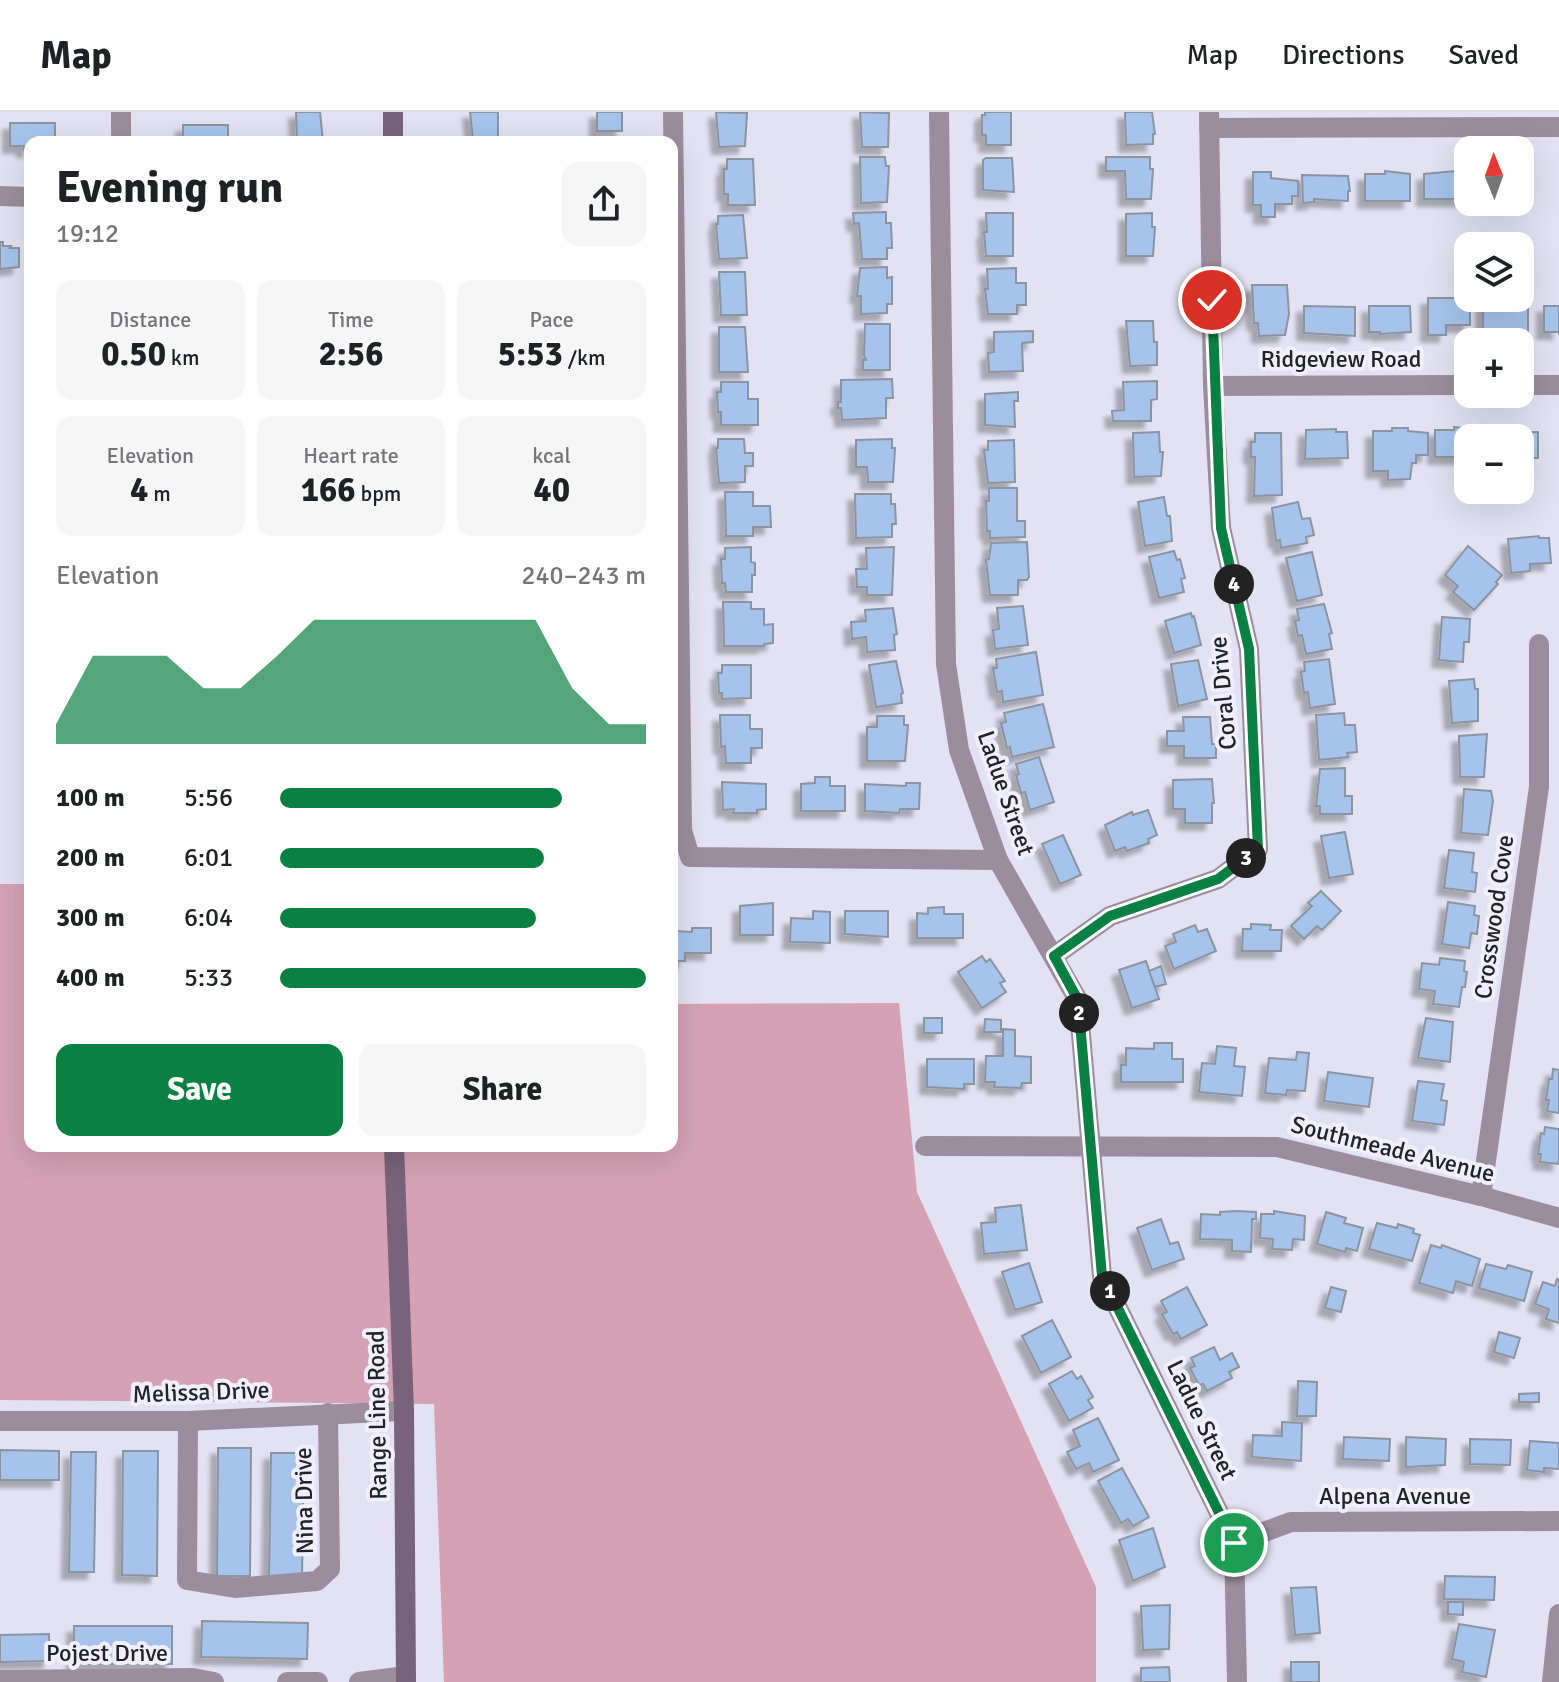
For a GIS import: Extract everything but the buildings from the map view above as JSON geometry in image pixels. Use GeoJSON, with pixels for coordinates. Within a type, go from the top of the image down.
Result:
{"type":"FeatureCollection","features":[{"type":"Feature","properties":{"kind":"main road"},"geometry":{"type":"LineString","coordinates":[[393,112],[393,136]]}},
{"type":"Feature","properties":{"kind":"main road","name":"Range Line Road"},"geometry":{"type":"LineString","coordinates":[[394,1152],[404,1411],[406,1679]]}},
{"type":"Feature","properties":{"kind":"street"},"geometry":{"type":"LineString","coordinates":[[121,112],[121,136]]}},
{"type":"Feature","properties":{"kind":"street"},"geometry":{"type":"LineString","coordinates":[[673,112],[673,136]]}},
{"type":"Feature","properties":{"kind":"street","name":"Ladue Street"},"geometry":{"type":"LineString","coordinates":[[939,112],[946,664],[959,750],[998,860],[1078,1000],[1102,1276],[1234,1543],[1237,1682]]}},
{"type":"Feature","properties":{"kind":"street"},"geometry":{"type":"LineString","coordinates":[[1209,120],[1559,127]]}},
{"type":"Feature","properties":{"kind":"street","name":"Coral Drive"},"geometry":{"type":"LineString","coordinates":[[1054,956],[1110,916],[1218,879],[1258,849],[1249,649],[1221,528],[1213,386],[1209,120]]}},
{"type":"Feature","properties":{"kind":"street"},"geometry":{"type":"LineString","coordinates":[[0,196],[24,197]]}},
{"type":"Feature","properties":{"kind":"street","name":"Ridgeview Road"},"geometry":{"type":"LineString","coordinates":[[1213,386],[1454,385]]}},
{"type":"Feature","properties":{"kind":"street"},"geometry":{"type":"LineString","coordinates":[[1534,385],[1559,385]]}},
{"type":"Feature","properties":{"kind":"street"},"geometry":{"type":"LineString","coordinates":[[678,511],[682,830],[690,857],[998,860]]}},
{"type":"Feature","properties":{"kind":"street","name":"Crosswood Cove"},"geometry":{"type":"LineString","coordinates":[[1481,1196],[1539,787],[1539,644]]}},
{"type":"Feature","properties":{"kind":"street","name":"Southmeade Avenue"},"geometry":{"type":"LineString","coordinates":[[925,1146],[1277,1147],[1559,1218]]}},
{"type":"Feature","properties":{"kind":"street","name":"Melissa Drive"},"geometry":{"type":"LineString","coordinates":[[0,1421],[188,1421],[404,1411]]}},
{"type":"Feature","properties":{"kind":"street","name":"Nina Drive"},"geometry":{"type":"LineString","coordinates":[[188,1421],[187,1580],[235,1588],[317,1581],[330,1569],[328,1413]]}},
{"type":"Feature","properties":{"kind":"street","name":"Alpena Avenue"},"geometry":{"type":"LineString","coordinates":[[1234,1543],[1291,1522],[1559,1521]]}},
{"type":"Feature","properties":{"kind":"street"},"geometry":{"type":"LineString","coordinates":[[1552,1682],[1559,1614]]}},
{"type":"Feature","properties":{"kind":"street","name":"Pojest Drive"},"geometry":{"type":"LineString","coordinates":[[0,1680],[193,1678],[214,1682]]}},
{"type":"Feature","properties":{"kind":"street"},"geometry":{"type":"LineString","coordinates":[[359,1682],[406,1679]]}},
{"type":"Feature","properties":{"kind":"street"},"geometry":{"type":"LineString","coordinates":[[287,1682],[318,1682]]}},
{"type":"Feature","properties":{"kind":"shaded area"},"geometry":{"type":"Polygon","coordinates":[[[0,884],[24,884],[24,1152],[678,1152],[678,1004],[899,1003],[917,1192],[1096,1587],[1096,1682],[444,1682],[434,1404],[0,1400],[0,884]]]}},
{"type":"Feature","properties":{"kind":"route"},"geometry":{"type":"LineString","coordinates":[[1212,300],[1221,528],[1249,649],[1258,849],[1218,879],[1110,916],[1054,956],[1078,1000],[1102,1276],[1234,1543]]}}]}
